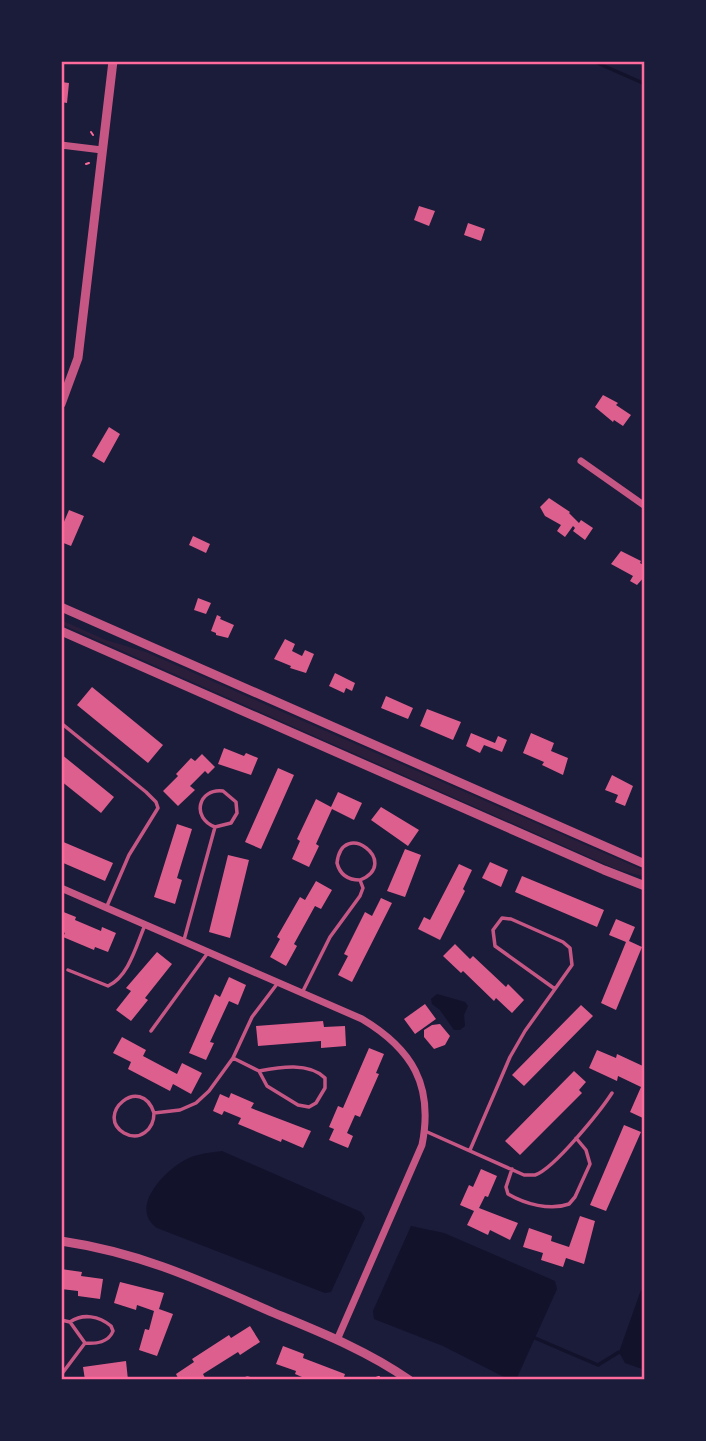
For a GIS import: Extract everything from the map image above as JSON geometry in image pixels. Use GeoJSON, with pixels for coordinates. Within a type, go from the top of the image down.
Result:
{"type":"FeatureCollection","features":[{"type":"Feature","properties":{"kind":"street"},"geometry":{"type":"LineString","coordinates":[[61,404],[78,358],[113,61]]}},
{"type":"Feature","properties":{"kind":"street"},"geometry":{"type":"LineString","coordinates":[[61,145],[102,150]]}},
{"type":"Feature","properties":{"kind":"street"},"geometry":{"type":"LineString","coordinates":[[581,461],[645,506]]}},
{"type":"Feature","properties":{"kind":"street"},"geometry":{"type":"LineString","coordinates":[[61,607],[645,864]]}},
{"type":"Feature","properties":{"kind":"street"},"geometry":{"type":"LineString","coordinates":[[61,631],[645,886]]}},
{"type":"Feature","properties":{"kind":"street"},"geometry":{"type":"LineString","coordinates":[[61,888],[362,1019],[394,1040],[406,1054],[421,1084],[425,1131],[418,1159],[337,1340]]}},
{"type":"Feature","properties":{"kind":"street"},"geometry":{"type":"LineString","coordinates":[[61,1241],[100,1247],[174,1269],[337,1340],[402,1378]]}},
{"type":"Feature","properties":{"kind":"lane"},"geometry":{"type":"LineString","coordinates":[[61,723],[146,792],[158,808],[129,855],[107,906]]}},
{"type":"Feature","properties":{"kind":"lane"},"geometry":{"type":"LineString","coordinates":[[211,791],[223,791],[233,797],[237,813],[226,826],[215,827],[201,817],[200,805],[202,799],[211,791]]}},
{"type":"Feature","properties":{"kind":"lane"},"geometry":{"type":"LineString","coordinates":[[184,940],[215,827]]}},
{"type":"Feature","properties":{"kind":"lane"},"geometry":{"type":"LineString","coordinates":[[351,843],[363,844],[372,851],[374,857],[370,873],[360,880],[348,878],[337,863],[340,851],[351,843]]}},
{"type":"Feature","properties":{"kind":"lane"},"geometry":{"type":"LineString","coordinates":[[302,993],[330,937],[360,896],[363,888],[360,880]]}},
{"type":"Feature","properties":{"kind":"lane"},"geometry":{"type":"LineString","coordinates":[[470,1150],[510,1057],[572,965],[570,948],[563,942],[522,923],[502,918],[493,930],[495,946],[555,989]]}},
{"type":"Feature","properties":{"kind":"lane"},"geometry":{"type":"LineString","coordinates":[[68,970],[108,986],[117,982],[124,973],[146,923]]}},
{"type":"Feature","properties":{"kind":"lane"},"geometry":{"type":"LineString","coordinates":[[151,1031],[209,951]]}},
{"type":"Feature","properties":{"kind":"lane"},"geometry":{"type":"LineString","coordinates":[[154,1113],[180,1110],[196,1103],[224,1072],[252,1017],[279,982]]}},
{"type":"Feature","properties":{"kind":"lane"},"geometry":{"type":"LineString","coordinates":[[233,1058],[259,1071],[267,1086],[298,1105],[309,1107],[316,1103],[325,1088],[325,1078],[310,1068],[277,1067],[259,1071]]}},
{"type":"Feature","properties":{"kind":"lane"},"geometry":{"type":"LineString","coordinates":[[425,1131],[524,1175],[539,1173],[592,1122],[612,1093]]}},
{"type":"Feature","properties":{"kind":"lane"},"geometry":{"type":"LineString","coordinates":[[135,1096],[148,1102],[154,1113],[154,1120],[148,1131],[137,1136],[131,1136],[120,1129],[115,1118],[118,1105],[135,1096]]}},
{"type":"Feature","properties":{"kind":"lane"},"geometry":{"type":"LineString","coordinates":[[512,1170],[506,1187],[508,1194],[518,1200],[552,1207],[569,1204],[590,1164],[586,1150],[576,1138]]}},
{"type":"Feature","properties":{"kind":"lane"},"geometry":{"type":"LineString","coordinates":[[61,1320],[69,1322],[85,1316],[105,1320],[113,1331],[108,1339],[94,1344],[85,1343],[69,1322]]}},
{"type":"Feature","properties":{"kind":"lane"},"geometry":{"type":"LineString","coordinates":[[61,1375],[85,1343]]}},
{"type":"Feature","properties":{"kind":"lane"},"geometry":{"type":"LineString","coordinates":[[242,1380],[255,1380]]}},
{"type":"Feature","properties":{"kind":"shaded area"},"geometry":{"type":"Polygon","coordinates":[[[61,620],[106,640],[146,652],[645,871],[645,877],[616,869],[61,624],[61,620]]]}},
{"type":"Feature","properties":{"kind":"shaded area"},"geometry":{"type":"Polygon","coordinates":[[[437,994],[465,1002],[468,1006],[464,1015],[465,1026],[460,1030],[454,1030],[440,1010],[432,1004],[431,999],[437,994]]]}},
{"type":"Feature","properties":{"kind":"shaded area"},"geometry":{"type":"Polygon","coordinates":[[[222,1151],[361,1212],[365,1218],[331,1292],[325,1293],[157,1228],[149,1220],[147,1202],[157,1184],[172,1168],[200,1154],[222,1151]]]}},
{"type":"Feature","properties":{"kind":"shaded area"},"geometry":{"type":"Polygon","coordinates":[[[411,1226],[444,1233],[555,1281],[557,1289],[516,1380],[510,1380],[443,1346],[374,1319],[373,1311],[411,1226]]]}},
{"type":"Feature","properties":{"kind":"shaded area"},"geometry":{"type":"Polygon","coordinates":[[[641,1290],[645,1292],[645,1370],[625,1363],[619,1352],[641,1290]]]}},
{"type":"Feature","properties":{"kind":"building"},"geometry":{"type":"Polygon","coordinates":[[[61,82],[69,83],[67,103],[61,102],[61,82]]]}},
{"type":"Feature","properties":{"kind":"building"},"geometry":{"type":"Polygon","coordinates":[[[419,206],[435,211],[429,226],[414,220],[419,206]]]}},
{"type":"Feature","properties":{"kind":"building"},"geometry":{"type":"Polygon","coordinates":[[[468,223],[485,229],[481,241],[464,235],[468,223]]]}},
{"type":"Feature","properties":{"kind":"building"},"geometry":{"type":"Polygon","coordinates":[[[603,395],[618,403],[616,405],[631,415],[623,426],[614,420],[613,422],[595,407],[603,395]]]}},
{"type":"Feature","properties":{"kind":"building"},"geometry":{"type":"Polygon","coordinates":[[[109,427],[120,434],[104,463],[92,456],[109,427]]]}},
{"type":"Feature","properties":{"kind":"building"},"geometry":{"type":"Polygon","coordinates":[[[549,498],[570,512],[579,523],[581,520],[593,528],[585,540],[573,531],[573,526],[565,537],[557,531],[561,525],[545,516],[540,507],[549,498]]]}},
{"type":"Feature","properties":{"kind":"building"},"geometry":{"type":"Polygon","coordinates":[[[69,510],[84,516],[71,546],[61,542],[61,529],[69,510]]]}},
{"type":"Feature","properties":{"kind":"building"},"geometry":{"type":"Polygon","coordinates":[[[193,536],[210,544],[206,553],[189,545],[193,536]]]}},
{"type":"Feature","properties":{"kind":"building"},"geometry":{"type":"Polygon","coordinates":[[[621,551],[641,561],[645,566],[645,576],[637,585],[630,581],[633,576],[611,564],[621,551]]]}},
{"type":"Feature","properties":{"kind":"building"},"geometry":{"type":"Polygon","coordinates":[[[198,598],[211,603],[206,614],[194,610],[198,598]]]}},
{"type":"Feature","properties":{"kind":"building"},"geometry":{"type":"Polygon","coordinates":[[[217,615],[234,625],[228,638],[211,631],[217,615]]]}},
{"type":"Feature","properties":{"kind":"building"},"geometry":{"type":"Polygon","coordinates":[[[285,639],[295,644],[292,651],[302,656],[305,650],[314,654],[306,673],[274,659],[285,639]]]}},
{"type":"Feature","properties":{"kind":"building"},"geometry":{"type":"Polygon","coordinates":[[[335,673],[355,683],[352,691],[346,688],[344,693],[329,686],[335,673]]]}},
{"type":"Feature","properties":{"kind":"building"},"geometry":{"type":"Polygon","coordinates":[[[92,687],[163,745],[148,763],[77,705],[92,687]]]}},
{"type":"Feature","properties":{"kind":"building"},"geometry":{"type":"Polygon","coordinates":[[[386,696],[413,708],[408,719],[381,708],[386,696]]]}},
{"type":"Feature","properties":{"kind":"building"},"geometry":{"type":"Polygon","coordinates":[[[427,709],[461,722],[453,740],[420,726],[427,709]]]}},
{"type":"Feature","properties":{"kind":"building"},"geometry":{"type":"Polygon","coordinates":[[[471,733],[495,743],[498,736],[507,740],[502,752],[484,745],[480,753],[466,746],[471,733]]]}},
{"type":"Feature","properties":{"kind":"building"},"geometry":{"type":"Polygon","coordinates":[[[531,733],[554,743],[551,751],[568,758],[563,775],[542,765],[544,762],[523,753],[531,733]]]}},
{"type":"Feature","properties":{"kind":"building"},"geometry":{"type":"Polygon","coordinates":[[[224,748],[258,758],[251,775],[218,764],[224,748]]]}},
{"type":"Feature","properties":{"kind":"building"},"geometry":{"type":"Polygon","coordinates":[[[61,754],[114,797],[101,813],[61,781],[61,754]]]}},
{"type":"Feature","properties":{"kind":"building"},"geometry":{"type":"Polygon","coordinates":[[[202,754],[215,767],[208,774],[205,771],[190,786],[195,790],[178,806],[163,791],[191,758],[195,761],[202,754]]]}},
{"type":"Feature","properties":{"kind":"building"},"geometry":{"type":"Polygon","coordinates":[[[278,768],[294,775],[261,849],[245,842],[278,768]]]}},
{"type":"Feature","properties":{"kind":"building"},"geometry":{"type":"Polygon","coordinates":[[[612,775],[633,786],[625,806],[615,802],[618,795],[605,790],[612,775]]]}},
{"type":"Feature","properties":{"kind":"building"},"geometry":{"type":"Polygon","coordinates":[[[338,792],[362,803],[354,820],[332,809],[309,867],[292,859],[300,841],[297,839],[316,799],[331,807],[338,792]]]}},
{"type":"Feature","properties":{"kind":"building"},"geometry":{"type":"Polygon","coordinates":[[[381,807],[419,830],[408,846],[371,820],[381,807]]]}},
{"type":"Feature","properties":{"kind":"building"},"geometry":{"type":"Polygon","coordinates":[[[177,824],[192,829],[177,878],[182,880],[175,904],[154,897],[177,824]]]}},
{"type":"Feature","properties":{"kind":"building"},"geometry":{"type":"Polygon","coordinates":[[[61,841],[113,863],[105,881],[61,862],[61,841]]]}},
{"type":"Feature","properties":{"kind":"building"},"geometry":{"type":"Polygon","coordinates":[[[405,849],[421,855],[405,897],[387,891],[405,849]]]}},
{"type":"Feature","properties":{"kind":"building"},"geometry":{"type":"Polygon","coordinates":[[[228,855],[249,860],[230,938],[209,932],[228,855]]]}},
{"type":"Feature","properties":{"kind":"building"},"geometry":{"type":"Polygon","coordinates":[[[490,862],[508,870],[501,887],[482,878],[490,862]]]}},
{"type":"Feature","properties":{"kind":"building"},"geometry":{"type":"Polygon","coordinates":[[[459,864],[472,870],[463,889],[465,891],[440,940],[418,929],[424,917],[430,920],[459,864]]]}},
{"type":"Feature","properties":{"kind":"building"},"geometry":{"type":"Polygon","coordinates":[[[522,876],[604,910],[597,927],[515,892],[522,876]]]}},
{"type":"Feature","properties":{"kind":"building"},"geometry":{"type":"Polygon","coordinates":[[[316,881],[332,890],[321,909],[315,906],[294,944],[297,946],[286,966],[270,957],[280,939],[277,937],[300,897],[305,900],[316,881]]]}},
{"type":"Feature","properties":{"kind":"building"},"geometry":{"type":"Polygon","coordinates":[[[381,898],[392,903],[352,982],[338,975],[348,956],[344,954],[365,912],[372,916],[381,898]]]}},
{"type":"Feature","properties":{"kind":"building"},"geometry":{"type":"Polygon","coordinates":[[[61,911],[101,931],[102,927],[116,933],[108,952],[95,947],[94,950],[63,937],[65,933],[61,931],[61,911]]]}},
{"type":"Feature","properties":{"kind":"building"},"geometry":{"type":"Polygon","coordinates":[[[616,919],[635,927],[629,941],[642,947],[616,1010],[601,1003],[626,942],[609,935],[616,919]]]}},
{"type":"Feature","properties":{"kind":"building"},"geometry":{"type":"Polygon","coordinates":[[[455,944],[470,959],[473,956],[506,987],[508,984],[524,1000],[512,1013],[496,998],[494,1001],[443,956],[455,944]]]}},
{"type":"Feature","properties":{"kind":"building"},"geometry":{"type":"Polygon","coordinates":[[[157,952],[172,964],[131,1021],[116,1010],[131,991],[126,988],[157,952]]]}},
{"type":"Feature","properties":{"kind":"building"},"geometry":{"type":"Polygon","coordinates":[[[229,977],[246,985],[238,1005],[229,1001],[210,1042],[214,1043],[206,1060],[189,1053],[215,994],[220,997],[229,977]]]}},
{"type":"Feature","properties":{"kind":"building"},"geometry":{"type":"Polygon","coordinates":[[[425,1004],[436,1019],[415,1034],[404,1019],[425,1004]]]}},
{"type":"Feature","properties":{"kind":"building"},"geometry":{"type":"Polygon","coordinates":[[[581,1005],[593,1016],[524,1086],[512,1075],[581,1005]]]}},
{"type":"Feature","properties":{"kind":"building"},"geometry":{"type":"Polygon","coordinates":[[[323,1021],[324,1027],[345,1026],[346,1046],[321,1048],[321,1041],[258,1046],[256,1026],[323,1021]]]}},
{"type":"Feature","properties":{"kind":"building"},"geometry":{"type":"Polygon","coordinates":[[[440,1024],[450,1036],[445,1045],[434,1049],[424,1037],[424,1030],[440,1024]]]}},
{"type":"Feature","properties":{"kind":"building"},"geometry":{"type":"Polygon","coordinates":[[[122,1037],[146,1050],[143,1056],[177,1074],[182,1063],[202,1073],[191,1094],[173,1084],[170,1091],[128,1069],[131,1062],[113,1053],[122,1037]]]}},
{"type":"Feature","properties":{"kind":"building"},"geometry":{"type":"Polygon","coordinates":[[[369,1048],[384,1054],[376,1073],[379,1074],[360,1117],[355,1115],[347,1133],[353,1136],[348,1148],[329,1140],[334,1129],[329,1127],[338,1106],[343,1108],[369,1048]]]}},
{"type":"Feature","properties":{"kind":"building"},"geometry":{"type":"Polygon","coordinates":[[[597,1050],[616,1058],[617,1054],[645,1067],[645,1119],[630,1112],[641,1087],[618,1076],[617,1081],[589,1068],[597,1050]]]}},
{"type":"Feature","properties":{"kind":"building"},"geometry":{"type":"Polygon","coordinates":[[[574,1071],[586,1082],[579,1090],[582,1093],[520,1155],[505,1141],[574,1071]]]}},
{"type":"Feature","properties":{"kind":"building"},"geometry":{"type":"Polygon","coordinates":[[[231,1093],[254,1103],[251,1108],[311,1131],[303,1148],[238,1124],[241,1118],[224,1111],[222,1115],[213,1111],[220,1094],[229,1098],[231,1093]]]}},
{"type":"Feature","properties":{"kind":"building"},"geometry":{"type":"Polygon","coordinates":[[[624,1125],[641,1132],[606,1211],[590,1205],[624,1125]]]}},
{"type":"Feature","properties":{"kind":"building"},"geometry":{"type":"Polygon","coordinates":[[[481,1169],[497,1176],[488,1197],[485,1196],[479,1208],[518,1223],[510,1240],[490,1230],[488,1235],[467,1225],[474,1211],[460,1205],[469,1185],[473,1187],[481,1169]]]}},
{"type":"Feature","properties":{"kind":"building"},"geometry":{"type":"Polygon","coordinates":[[[580,1216],[595,1221],[584,1264],[566,1258],[563,1267],[541,1260],[543,1253],[523,1247],[529,1228],[552,1236],[551,1241],[569,1247],[580,1216]]]}},
{"type":"Feature","properties":{"kind":"building"},"geometry":{"type":"Polygon","coordinates":[[[61,1269],[82,1272],[81,1276],[103,1279],[100,1299],[78,1296],[78,1291],[61,1289],[61,1269]]]}},
{"type":"Feature","properties":{"kind":"building"},"geometry":{"type":"Polygon","coordinates":[[[120,1282],[164,1293],[159,1309],[173,1314],[157,1356],[139,1350],[145,1329],[149,1330],[154,1311],[137,1305],[136,1310],[114,1303],[120,1282]]]}},
{"type":"Feature","properties":{"kind":"building"},"geometry":{"type":"Polygon","coordinates":[[[250,1326],[260,1342],[203,1374],[205,1378],[202,1380],[179,1380],[176,1374],[194,1362],[192,1359],[229,1335],[231,1338],[250,1326]]]}},
{"type":"Feature","properties":{"kind":"building"},"geometry":{"type":"Polygon","coordinates":[[[283,1346],[304,1354],[303,1358],[345,1374],[344,1377],[351,1380],[309,1380],[295,1374],[296,1371],[276,1364],[283,1346]]]}},
{"type":"Feature","properties":{"kind":"building"},"geometry":{"type":"Polygon","coordinates":[[[126,1361],[128,1380],[85,1380],[83,1367],[126,1361]]]}},
{"type":"Feature","properties":{"kind":"waterway"},"geometry":{"type":"LineString","coordinates":[[593,61],[645,84]]}},
{"type":"Feature","properties":{"kind":"waterway"},"geometry":{"type":"LineString","coordinates":[[535,1338],[598,1365],[621,1353]]}}]}
